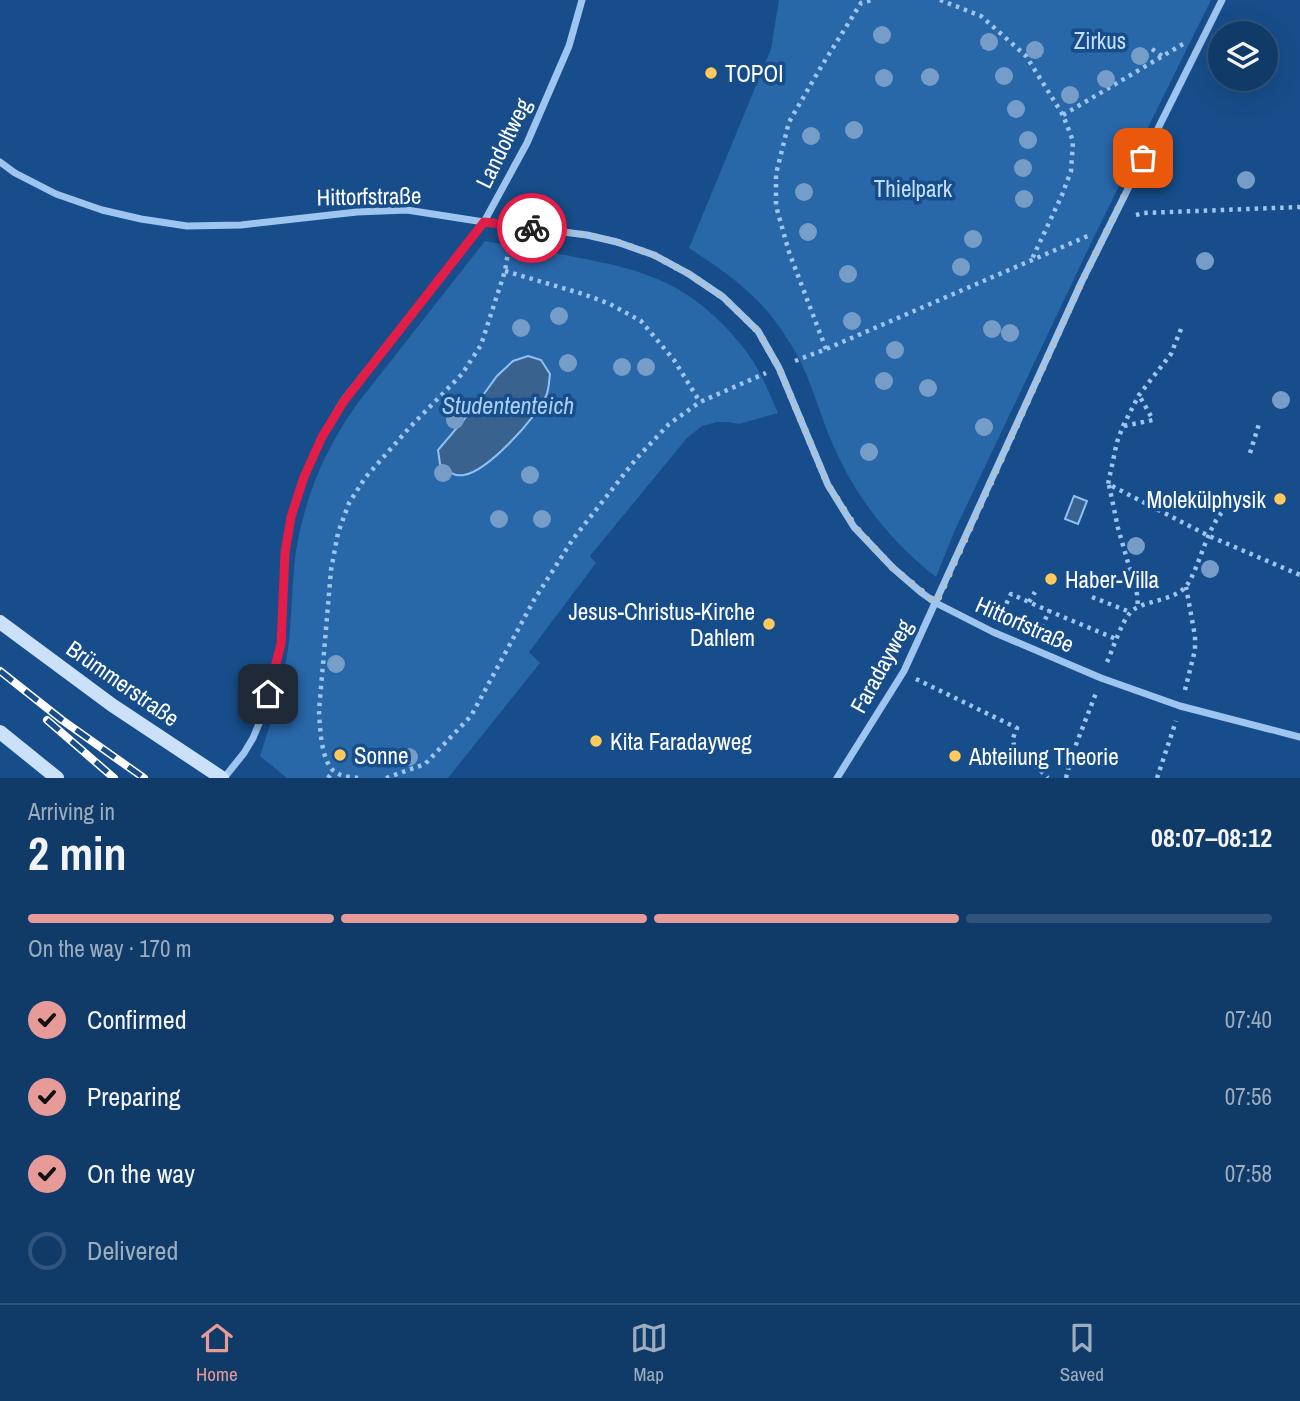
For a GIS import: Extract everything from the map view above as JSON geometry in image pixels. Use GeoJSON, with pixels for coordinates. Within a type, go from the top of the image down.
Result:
{"type":"FeatureCollection","features":[{"type":"Feature","properties":{"kind":"main road","name":"Brümmerstraße"},"geometry":{"type":"LineString","coordinates":[[0,622],[112,705],[223,778]]}},
{"type":"Feature","properties":{"kind":"main road"},"geometry":{"type":"LineString","coordinates":[[0,732],[57,778]]}},
{"type":"Feature","properties":{"kind":"street","name":"Landoltweg"},"geometry":{"type":"LineString","coordinates":[[223,778],[244,753],[261,719],[281,644],[285,553],[291,517],[304,477],[322,437],[344,401],[484,222],[527,143],[569,46],[582,0]]}},
{"type":"Feature","properties":{"kind":"street","name":"Faradayweg"},"geometry":{"type":"LineString","coordinates":[[836,778],[904,671],[1082,281],[1222,0]]}},
{"type":"Feature","properties":{"kind":"street","name":"Hittorfstraße"},"geometry":{"type":"LineString","coordinates":[[0,162],[55,194],[102,210],[187,226],[241,225],[330,214],[407,210],[587,235],[654,255],[723,297],[758,331],[779,368],[828,485],[855,527],[893,568],[936,603],[993,632],[1101,678],[1180,706],[1300,737]]}},
{"type":"Feature","properties":{"kind":"path"},"geometry":{"type":"LineString","coordinates":[[826,349],[785,241],[776,206],[776,174],[789,122],[860,1],[872,0]]}},
{"type":"Feature","properties":{"kind":"path"},"geometry":{"type":"LineString","coordinates":[[940,0],[981,16],[1026,56],[1063,116],[1073,141],[1071,171],[1032,259]]}},
{"type":"Feature","properties":{"kind":"path"},"geometry":{"type":"LineString","coordinates":[[1063,116],[1183,43]]}},
{"type":"Feature","properties":{"kind":"path"},"geometry":{"type":"LineString","coordinates":[[1152,49],[1163,56]]}},
{"type":"Feature","properties":{"kind":"path"},"geometry":{"type":"LineString","coordinates":[[1136,215],[1300,207]]}},
{"type":"Feature","properties":{"kind":"path"},"geometry":{"type":"LineString","coordinates":[[795,361],[1090,235]]}},
{"type":"Feature","properties":{"kind":"path"},"geometry":{"type":"LineString","coordinates":[[358,778],[341,776],[333,771],[320,733],[319,711],[331,570],[338,533],[349,503],[365,478],[462,374],[481,345],[505,271],[510,240]]}},
{"type":"Feature","properties":{"kind":"path"},"geometry":{"type":"LineString","coordinates":[[505,271],[610,303],[641,321],[674,360],[700,401]]}},
{"type":"Feature","properties":{"kind":"path"},"geometry":{"type":"LineString","coordinates":[[1138,607],[1137,594],[1108,484],[1123,426],[1139,395],[1171,354],[1181,328]]}},
{"type":"Feature","properties":{"kind":"path"},"geometry":{"type":"LineString","coordinates":[[386,778],[425,764],[471,716],[534,600],[573,539],[636,459],[669,424],[700,401],[767,373]]}},
{"type":"Feature","properties":{"kind":"path"},"geometry":{"type":"LineString","coordinates":[[1123,426],[1153,420],[1139,395]]}},
{"type":"Feature","properties":{"kind":"path"},"geometry":{"type":"LineString","coordinates":[[1250,453],[1259,424]]}},
{"type":"Feature","properties":{"kind":"path"},"geometry":{"type":"LineString","coordinates":[[1108,484],[1209,536],[1300,575]]}},
{"type":"Feature","properties":{"kind":"path"},"geometry":{"type":"LineString","coordinates":[[1185,690],[1195,650],[1186,587],[1222,513],[1230,505],[1258,502]]}},
{"type":"Feature","properties":{"kind":"path"},"geometry":{"type":"LineString","coordinates":[[1107,662],[1130,612],[1186,587]]}},
{"type":"Feature","properties":{"kind":"path"},"geometry":{"type":"LineString","coordinates":[[1029,602],[1035,592]]}},
{"type":"Feature","properties":{"kind":"path"},"geometry":{"type":"LineString","coordinates":[[999,619],[1010,594],[1116,639]]}},
{"type":"Feature","properties":{"kind":"path"},"geometry":{"type":"LineString","coordinates":[[1092,597],[1130,612]]}},
{"type":"Feature","properties":{"kind":"path"},"geometry":{"type":"LineString","coordinates":[[1038,635],[1049,611]]}},
{"type":"Feature","properties":{"kind":"path"},"geometry":{"type":"LineString","coordinates":[[916,678],[1017,728],[1013,738],[1015,754],[1038,768],[1048,778]]}},
{"type":"Feature","properties":{"kind":"path"},"geometry":{"type":"LineString","coordinates":[[1066,778],[1096,693]]}},
{"type":"Feature","properties":{"kind":"path"},"geometry":{"type":"LineString","coordinates":[[1157,778],[1176,721]]}},
{"type":"Feature","properties":{"kind":"path"},"geometry":{"type":"LineString","coordinates":[[328,778],[333,771]]}},
{"type":"Feature","properties":{"kind":"green space","name":"Thielpark"},"geometry":{"type":"Polygon","coordinates":[[[779,0],[1211,0],[1091,243],[954,532],[936,577],[890,534],[853,484],[830,437],[800,361],[775,321],[746,290],[689,248],[771,49],[779,0]]]}},
{"type":"Feature","properties":{"kind":"green space"},"geometry":{"type":"Polygon","coordinates":[[[485,241],[621,267],[648,275],[684,293],[713,315],[746,351],[760,373],[778,413],[739,424],[717,422],[702,426],[687,438],[590,556],[596,563],[529,652],[540,663],[448,778],[287,778],[260,756],[284,671],[296,551],[311,492],[335,438],[357,404],[485,241]]]}},
{"type":"Feature","properties":{"kind":"water","name":"Studententeich"},"geometry":{"type":"Polygon","coordinates":[[[528,356],[541,360],[550,374],[547,394],[541,406],[522,430],[486,464],[464,475],[448,471],[440,464],[438,450],[497,376],[513,361],[528,356]]]}},
{"type":"Feature","properties":{"kind":"water"},"geometry":{"type":"Polygon","coordinates":[[[1074,496],[1087,501],[1078,524],[1065,519],[1074,496]]]}},
{"type":"Feature","properties":{"kind":"railway"},"geometry":{"type":"LineString","coordinates":[[0,671],[62,720],[144,778]]}},
{"type":"Feature","properties":{"kind":"railway"},"geometry":{"type":"LineString","coordinates":[[47,720],[114,778]]}},
{"type":"Feature","properties":{"kind":"way so far"},"geometry":{"type":"LineString","coordinates":[[532,228],[587,235],[654,255],[723,297],[758,331],[779,368],[828,485],[855,527],[893,568],[936,603],[1082,281],[1143,158]]}},
{"type":"Feature","properties":{"kind":"place","name":"TOPOI"},"geometry":{"type":"Point","coordinates":[711,73]}},
{"type":"Feature","properties":{"kind":"place","name":"Molekülphysik"},"geometry":{"type":"Point","coordinates":[1280,499]}},
{"type":"Feature","properties":{"kind":"place","name":"Haber-Villa"},"geometry":{"type":"Point","coordinates":[1051,579]}},
{"type":"Feature","properties":{"kind":"place","name":"Jesus-Christus-Kirche Dahlem"},"geometry":{"type":"Point","coordinates":[769,624]}},
{"type":"Feature","properties":{"kind":"place","name":"Kita Faradayweg"},"geometry":{"type":"Point","coordinates":[596,741]}},
{"type":"Feature","properties":{"kind":"place","name":"Sonne"},"geometry":{"type":"Point","coordinates":[340,755]}},
{"type":"Feature","properties":{"kind":"place","name":"Abteilung Theorie"},"geometry":{"type":"Point","coordinates":[955,756]}},
{"type":"Feature","properties":{"kind":"route"},"geometry":{"type":"LineString","coordinates":[[268,694],[281,644],[285,553],[291,517],[304,477],[322,437],[344,401],[484,222],[532,228]]}},
{"type":"Feature","properties":{"kind":"park label","name":"Zirkus"},"geometry":{"type":"Point","coordinates":[1100,40]}}]}
